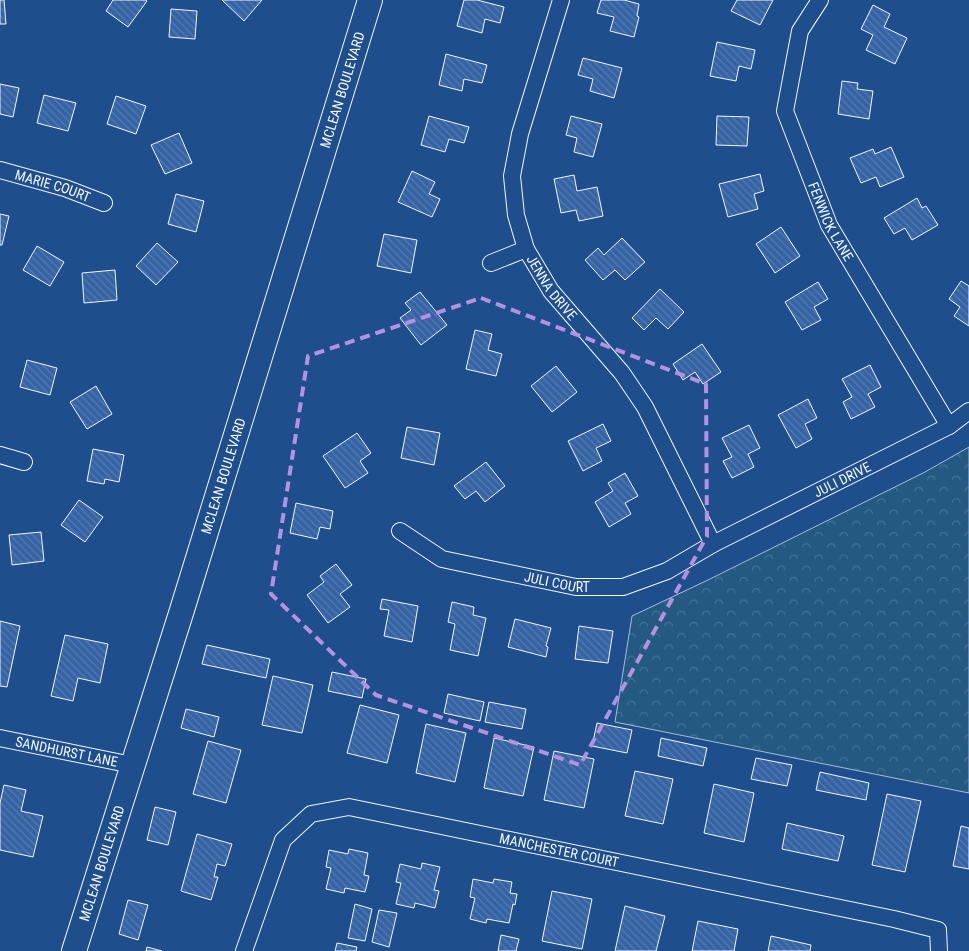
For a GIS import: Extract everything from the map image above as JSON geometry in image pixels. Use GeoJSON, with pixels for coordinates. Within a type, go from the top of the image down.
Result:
{"type":"FeatureCollection","features":[{"type":"Feature","properties":{"kind":"main road","name":"MCLEAN BOULEVARD"},"geometry":{"type":"LineString","coordinates":[[74,951],[182,610],[370,0]]}},
{"type":"Feature","properties":{"kind":"street","name":"JENNA DRIVE"},"geometry":{"type":"LineString","coordinates":[[561,0],[520,134],[512,176],[516,215],[526,249],[551,291],[622,373],[645,407],[713,544]]}},
{"type":"Feature","properties":{"kind":"street","name":"FENWICK LANE"},"geometry":{"type":"LineString","coordinates":[[820,0],[800,31],[786,111],[828,225],[949,426]]}},
{"type":"Feature","properties":{"kind":"street","name":"MARIE COURT"},"geometry":{"type":"LineString","coordinates":[[0,170],[65,188],[104,203]]}},
{"type":"Feature","properties":{"kind":"street"},"geometry":{"type":"LineString","coordinates":[[492,263],[526,249]]}},
{"type":"Feature","properties":{"kind":"street","name":"JULI DRIVE"},"geometry":{"type":"LineString","coordinates":[[713,544],[949,426],[969,411]]}},
{"type":"Feature","properties":{"kind":"street"},"geometry":{"type":"LineString","coordinates":[[0,455],[24,462]]}},
{"type":"Feature","properties":{"kind":"street","name":"JULI COURT"},"geometry":{"type":"LineString","coordinates":[[400,531],[442,559],[576,586],[623,587],[667,571],[713,544]]}},
{"type":"Feature","properties":{"kind":"street","name":"SANDHURST LANE"},"geometry":{"type":"LineString","coordinates":[[0,738],[132,765]]}},
{"type":"Feature","properties":{"kind":"street","name":"MANCHESTER COURT"},"geometry":{"type":"LineString","coordinates":[[244,951],[282,840],[311,814],[349,808],[894,919],[938,930],[938,951]]}},
{"type":"Feature","properties":{"kind":"highlighted area"},"geometry":{"type":"Polygon","coordinates":[[[481,298],[706,384],[707,536],[580,765],[376,695],[271,594],[308,356],[481,298]]]}},
{"type":"Feature","properties":{"kind":"green space"},"geometry":{"type":"Polygon","coordinates":[[[969,447],[969,793],[615,722],[632,616],[925,472],[969,447]]]}},
{"type":"Feature","properties":{"kind":"building"},"geometry":{"type":"Polygon","coordinates":[[[0,0],[4,0],[6,24],[0,24],[0,0]]]}},
{"type":"Feature","properties":{"kind":"building"},"geometry":{"type":"Polygon","coordinates":[[[113,0],[147,1],[128,27],[106,11],[113,0]]]}},
{"type":"Feature","properties":{"kind":"building"},"geometry":{"type":"Polygon","coordinates":[[[222,0],[262,0],[244,21],[222,0]]]}},
{"type":"Feature","properties":{"kind":"building"},"geometry":{"type":"Polygon","coordinates":[[[464,0],[477,0],[504,7],[500,23],[485,19],[482,33],[457,26],[464,0]]]}},
{"type":"Feature","properties":{"kind":"building"},"geometry":{"type":"Polygon","coordinates":[[[601,0],[624,0],[639,4],[637,16],[639,17],[634,37],[610,31],[614,17],[597,13],[601,0]]]}},
{"type":"Feature","properties":{"kind":"building"},"geometry":{"type":"Polygon","coordinates":[[[737,0],[773,0],[760,25],[731,11],[737,0]]]}},
{"type":"Feature","properties":{"kind":"building"},"geometry":{"type":"Polygon","coordinates":[[[873,5],[890,14],[884,27],[907,38],[895,64],[866,50],[873,35],[861,29],[873,5]]]}},
{"type":"Feature","properties":{"kind":"building"},"geometry":{"type":"Polygon","coordinates":[[[171,9],[197,11],[195,39],[169,37],[171,9]]]}},
{"type":"Feature","properties":{"kind":"building"},"geometry":{"type":"Polygon","coordinates":[[[717,42],[755,50],[751,69],[739,66],[736,81],[710,76],[717,42]]]}},
{"type":"Feature","properties":{"kind":"building"},"geometry":{"type":"Polygon","coordinates":[[[446,54],[487,65],[482,83],[464,79],[462,91],[439,85],[446,54]]]}},
{"type":"Feature","properties":{"kind":"building"},"geometry":{"type":"Polygon","coordinates":[[[583,58],[622,68],[614,98],[590,91],[593,79],[578,75],[583,58]]]}},
{"type":"Feature","properties":{"kind":"building"},"geometry":{"type":"Polygon","coordinates":[[[842,81],[858,83],[857,89],[873,91],[869,119],[838,114],[842,81]]]}},
{"type":"Feature","properties":{"kind":"building"},"geometry":{"type":"Polygon","coordinates":[[[0,84],[19,88],[13,117],[0,114],[0,84]]]}},
{"type":"Feature","properties":{"kind":"building"},"geometry":{"type":"Polygon","coordinates":[[[44,95],[76,103],[68,131],[37,123],[44,95]]]}},
{"type":"Feature","properties":{"kind":"building"},"geometry":{"type":"Polygon","coordinates":[[[116,96],[146,106],[136,134],[107,124],[116,96]]]}},
{"type":"Feature","properties":{"kind":"building"},"geometry":{"type":"Polygon","coordinates":[[[429,116],[469,127],[464,143],[449,139],[445,152],[421,145],[429,116]]]}},
{"type":"Feature","properties":{"kind":"building"},"geometry":{"type":"Polygon","coordinates":[[[571,116],[602,124],[593,157],[574,152],[577,138],[566,135],[571,116]]]}},
{"type":"Feature","properties":{"kind":"building"},"geometry":{"type":"Polygon","coordinates":[[[717,116],[749,117],[747,146],[716,145],[717,116]]]}},
{"type":"Feature","properties":{"kind":"building"},"geometry":{"type":"Polygon","coordinates":[[[179,133],[192,163],[165,174],[151,145],[179,133]]]}},
{"type":"Feature","properties":{"kind":"building"},"geometry":{"type":"Polygon","coordinates":[[[891,147],[904,177],[880,187],[876,177],[861,183],[850,158],[873,149],[875,154],[891,147]]]}},
{"type":"Feature","properties":{"kind":"building"},"geometry":{"type":"Polygon","coordinates":[[[412,171],[435,182],[429,194],[440,199],[432,217],[398,202],[412,171]]]}},
{"type":"Feature","properties":{"kind":"building"},"geometry":{"type":"Polygon","coordinates":[[[760,174],[764,191],[754,194],[758,209],[728,217],[719,184],[760,174]]]}},
{"type":"Feature","properties":{"kind":"building"},"geometry":{"type":"Polygon","coordinates":[[[574,175],[577,191],[597,187],[603,216],[579,221],[576,210],[561,213],[554,179],[574,175]]]}},
{"type":"Feature","properties":{"kind":"building"},"geometry":{"type":"Polygon","coordinates":[[[176,194],[204,201],[196,232],[168,224],[176,194]]]}},
{"type":"Feature","properties":{"kind":"building"},"geometry":{"type":"Polygon","coordinates":[[[917,198],[922,208],[926,206],[938,225],[912,240],[905,228],[894,234],[884,218],[917,198]]]}},
{"type":"Feature","properties":{"kind":"building"},"geometry":{"type":"Polygon","coordinates":[[[0,214],[9,216],[2,245],[0,245],[0,214]]]}},
{"type":"Feature","properties":{"kind":"building"},"geometry":{"type":"Polygon","coordinates":[[[781,227],[800,256],[775,273],[756,244],[781,227]]]}},
{"type":"Feature","properties":{"kind":"building"},"geometry":{"type":"Polygon","coordinates":[[[384,234],[417,240],[411,273],[377,266],[384,234]]]}},
{"type":"Feature","properties":{"kind":"building"},"geometry":{"type":"Polygon","coordinates":[[[622,238],[645,262],[625,280],[615,270],[603,280],[585,260],[598,248],[604,255],[622,238]]]}},
{"type":"Feature","properties":{"kind":"building"},"geometry":{"type":"Polygon","coordinates":[[[157,243],[178,262],[156,285],[136,266],[157,243]]]}},
{"type":"Feature","properties":{"kind":"building"},"geometry":{"type":"Polygon","coordinates":[[[37,246],[64,262],[50,286],[23,270],[37,246]]]}},
{"type":"Feature","properties":{"kind":"building"},"geometry":{"type":"Polygon","coordinates":[[[115,270],[117,300],[84,303],[82,273],[115,270]]]}},
{"type":"Feature","properties":{"kind":"building"},"geometry":{"type":"Polygon","coordinates":[[[961,281],[969,286],[969,326],[954,316],[960,307],[949,299],[961,281]]]}},
{"type":"Feature","properties":{"kind":"building"},"geometry":{"type":"Polygon","coordinates":[[[818,282],[828,299],[814,307],[821,320],[802,330],[785,302],[818,282]]]}},
{"type":"Feature","properties":{"kind":"building"},"geometry":{"type":"Polygon","coordinates":[[[660,289],[684,312],[668,329],[656,318],[644,330],[632,318],[660,289]]]}},
{"type":"Feature","properties":{"kind":"building"},"geometry":{"type":"Polygon","coordinates":[[[420,292],[447,325],[421,345],[400,318],[411,310],[405,303],[420,292]]]}},
{"type":"Feature","properties":{"kind":"building"},"geometry":{"type":"Polygon","coordinates":[[[475,330],[492,334],[488,350],[502,354],[496,376],[466,369],[475,330]]]}},
{"type":"Feature","properties":{"kind":"building"},"geometry":{"type":"Polygon","coordinates":[[[702,344],[721,372],[703,384],[695,372],[683,380],[673,364],[702,344]]]}},
{"type":"Feature","properties":{"kind":"building"},"geometry":{"type":"Polygon","coordinates":[[[27,360],[57,368],[50,395],[20,387],[27,360]]]}},
{"type":"Feature","properties":{"kind":"building"},"geometry":{"type":"Polygon","coordinates":[[[870,365],[881,387],[868,394],[875,407],[851,419],[843,402],[852,397],[842,379],[870,365]]]}},
{"type":"Feature","properties":{"kind":"building"},"geometry":{"type":"Polygon","coordinates":[[[556,366],[577,392],[552,412],[531,386],[556,366]]]}},
{"type":"Feature","properties":{"kind":"building"},"geometry":{"type":"Polygon","coordinates":[[[96,386],[112,414],[87,429],[70,402],[96,386]]]}},
{"type":"Feature","properties":{"kind":"building"},"geometry":{"type":"Polygon","coordinates":[[[808,399],[817,418],[805,424],[812,439],[796,448],[778,415],[808,399]]]}},
{"type":"Feature","properties":{"kind":"building"},"geometry":{"type":"Polygon","coordinates":[[[603,424],[611,441],[596,448],[602,461],[583,471],[568,441],[603,424]]]}},
{"type":"Feature","properties":{"kind":"building"},"geometry":{"type":"Polygon","coordinates":[[[749,425],[760,448],[748,454],[754,467],[732,478],[723,461],[732,457],[722,438],[749,425]]]}},
{"type":"Feature","properties":{"kind":"building"},"geometry":{"type":"Polygon","coordinates":[[[407,427],[440,433],[434,465],[401,458],[407,427]]]}},
{"type":"Feature","properties":{"kind":"building"},"geometry":{"type":"Polygon","coordinates":[[[357,433],[371,453],[360,461],[368,473],[345,488],[323,456],[357,433]]]}},
{"type":"Feature","properties":{"kind":"building"},"geometry":{"type":"Polygon","coordinates":[[[93,449],[124,455],[119,482],[105,479],[104,484],[87,481],[93,449]]]}},
{"type":"Feature","properties":{"kind":"building"},"geometry":{"type":"Polygon","coordinates":[[[486,462],[505,486],[485,502],[476,491],[465,499],[454,486],[486,462]]]}},
{"type":"Feature","properties":{"kind":"building"},"geometry":{"type":"Polygon","coordinates":[[[625,473],[638,496],[625,503],[631,514],[609,527],[595,502],[613,491],[608,483],[625,473]]]}},
{"type":"Feature","properties":{"kind":"building"},"geometry":{"type":"Polygon","coordinates":[[[79,500],[103,517],[85,542],[61,525],[79,500]]]}},
{"type":"Feature","properties":{"kind":"building"},"geometry":{"type":"Polygon","coordinates":[[[296,503],[333,511],[330,529],[320,527],[317,539],[290,533],[296,503]]]}},
{"type":"Feature","properties":{"kind":"building"},"geometry":{"type":"Polygon","coordinates":[[[41,532],[44,561],[12,565],[9,535],[41,532]]]}},
{"type":"Feature","properties":{"kind":"building"},"geometry":{"type":"Polygon","coordinates":[[[336,564],[352,585],[340,594],[350,607],[328,623],[307,595],[324,582],[320,576],[336,564]]]}},
{"type":"Feature","properties":{"kind":"building"},"geometry":{"type":"Polygon","coordinates":[[[382,599],[418,606],[412,642],[384,636],[389,610],[380,609],[382,599]]]}},
{"type":"Feature","properties":{"kind":"building"},"geometry":{"type":"Polygon","coordinates":[[[452,602],[474,607],[473,615],[486,618],[478,656],[450,650],[455,624],[448,622],[452,602]]]}},
{"type":"Feature","properties":{"kind":"building"},"geometry":{"type":"Polygon","coordinates":[[[515,619],[551,628],[546,646],[548,647],[546,657],[508,647],[515,619]]]}},
{"type":"Feature","properties":{"kind":"building"},"geometry":{"type":"Polygon","coordinates":[[[0,621],[20,626],[7,687],[0,686],[0,621]]]}},
{"type":"Feature","properties":{"kind":"building"},"geometry":{"type":"Polygon","coordinates":[[[579,626],[613,631],[608,663],[575,659],[579,626]]]}},
{"type":"Feature","properties":{"kind":"building"},"geometry":{"type":"Polygon","coordinates":[[[65,635],[108,644],[100,683],[78,678],[73,701],[51,696],[65,635]]]}},
{"type":"Feature","properties":{"kind":"building"},"geometry":{"type":"Polygon","coordinates":[[[207,645],[270,659],[266,678],[202,664],[207,645]]]}},
{"type":"Feature","properties":{"kind":"building"},"geometry":{"type":"Polygon","coordinates":[[[332,672],[366,679],[362,698],[328,691],[332,672]]]}},
{"type":"Feature","properties":{"kind":"building"},"geometry":{"type":"Polygon","coordinates":[[[273,676],[313,685],[302,733],[262,725],[273,676]]]}},
{"type":"Feature","properties":{"kind":"building"},"geometry":{"type":"Polygon","coordinates":[[[448,694],[484,702],[480,721],[444,713],[448,694]]]}},
{"type":"Feature","properties":{"kind":"building"},"geometry":{"type":"Polygon","coordinates":[[[489,702],[526,709],[522,729],[485,722],[489,702]]]}},
{"type":"Feature","properties":{"kind":"building"},"geometry":{"type":"Polygon","coordinates":[[[360,705],[399,715],[387,763],[347,753],[360,705]]]}},
{"type":"Feature","properties":{"kind":"building"},"geometry":{"type":"Polygon","coordinates":[[[186,709],[219,717],[214,737],[181,728],[186,709]]]}},
{"type":"Feature","properties":{"kind":"building"},"geometry":{"type":"Polygon","coordinates":[[[597,723],[632,730],[627,753],[592,746],[597,723]]]}},
{"type":"Feature","properties":{"kind":"building"},"geometry":{"type":"Polygon","coordinates":[[[426,724],[466,733],[455,782],[416,773],[426,724]]]}},
{"type":"Feature","properties":{"kind":"building"},"geometry":{"type":"Polygon","coordinates":[[[494,738],[534,747],[523,796],[484,788],[494,738]]]}},
{"type":"Feature","properties":{"kind":"building"},"geometry":{"type":"Polygon","coordinates":[[[661,738],[707,748],[703,766],[658,756],[661,738]]]}},
{"type":"Feature","properties":{"kind":"building"},"geometry":{"type":"Polygon","coordinates":[[[208,741],[241,750],[226,803],[193,794],[208,741]]]}},
{"type":"Feature","properties":{"kind":"building"},"geometry":{"type":"Polygon","coordinates":[[[554,751],[594,759],[584,808],[544,800],[554,751]]]}},
{"type":"Feature","properties":{"kind":"building"},"geometry":{"type":"Polygon","coordinates":[[[756,758],[792,765],[787,786],[751,779],[756,758]]]}},
{"type":"Feature","properties":{"kind":"building"},"geometry":{"type":"Polygon","coordinates":[[[635,771],[673,779],[663,824],[625,816],[635,771]]]}},
{"type":"Feature","properties":{"kind":"building"},"geometry":{"type":"Polygon","coordinates":[[[820,772],[869,783],[866,800],[816,790],[820,772]]]}},
{"type":"Feature","properties":{"kind":"building"},"geometry":{"type":"Polygon","coordinates":[[[714,784],[754,793],[744,842],[704,833],[714,784]]]}},
{"type":"Feature","properties":{"kind":"building"},"geometry":{"type":"Polygon","coordinates":[[[4,785],[26,790],[21,811],[43,816],[33,857],[0,850],[0,803],[4,785]]]}},
{"type":"Feature","properties":{"kind":"building"},"geometry":{"type":"Polygon","coordinates":[[[887,794],[921,801],[905,872],[872,865],[887,794]]]}},
{"type":"Feature","properties":{"kind":"building"},"geometry":{"type":"Polygon","coordinates":[[[155,807],[176,812],[168,845],[147,840],[155,807]]]}},
{"type":"Feature","properties":{"kind":"building"},"geometry":{"type":"Polygon","coordinates":[[[787,823],[844,836],[838,861],[782,849],[787,823]]]}},
{"type":"Feature","properties":{"kind":"building"},"geometry":{"type":"Polygon","coordinates":[[[961,826],[969,828],[969,869],[953,866],[961,826]]]}},
{"type":"Feature","properties":{"kind":"building"},"geometry":{"type":"Polygon","coordinates":[[[197,834],[232,844],[225,866],[217,864],[214,877],[218,877],[211,900],[181,891],[197,834]]]}},
{"type":"Feature","properties":{"kind":"building"},"geometry":{"type":"Polygon","coordinates":[[[349,849],[368,853],[364,875],[369,876],[365,892],[345,888],[344,893],[326,889],[331,868],[326,867],[329,850],[348,854],[349,849]]]}},
{"type":"Feature","properties":{"kind":"building"},"geometry":{"type":"Polygon","coordinates":[[[422,863],[440,867],[434,890],[439,891],[435,908],[415,903],[414,908],[396,904],[401,883],[396,882],[400,864],[421,869],[422,863]]]}},
{"type":"Feature","properties":{"kind":"building"},"geometry":{"type":"Polygon","coordinates":[[[473,879],[493,883],[494,879],[512,882],[510,893],[517,894],[509,923],[487,919],[486,923],[470,919],[475,898],[470,897],[473,879]]]}},
{"type":"Feature","properties":{"kind":"building"},"geometry":{"type":"Polygon","coordinates":[[[552,891],[592,899],[582,949],[542,941],[552,891]]]}},
{"type":"Feature","properties":{"kind":"building"},"geometry":{"type":"Polygon","coordinates":[[[128,900],[148,905],[138,940],[119,934],[128,900]]]}},
{"type":"Feature","properties":{"kind":"building"},"geometry":{"type":"Polygon","coordinates":[[[355,904],[372,909],[365,941],[348,938],[355,904]]]}},
{"type":"Feature","properties":{"kind":"building"},"geometry":{"type":"Polygon","coordinates":[[[625,906],[665,916],[656,951],[615,951],[625,906]]]}},
{"type":"Feature","properties":{"kind":"building"},"geometry":{"type":"Polygon","coordinates":[[[379,910],[397,913],[389,947],[372,942],[379,910]]]}},
{"type":"Feature","properties":{"kind":"building"},"geometry":{"type":"Polygon","coordinates":[[[698,921],[738,929],[734,951],[692,951],[698,921]]]}},
{"type":"Feature","properties":{"kind":"building"},"geometry":{"type":"Polygon","coordinates":[[[501,935],[519,939],[516,951],[498,951],[501,935]]]}},
{"type":"Feature","properties":{"kind":"building"},"geometry":{"type":"Polygon","coordinates":[[[771,936],[811,945],[810,951],[768,951],[771,936]]]}},
{"type":"Feature","properties":{"kind":"building"},"geometry":{"type":"Polygon","coordinates":[[[337,943],[357,947],[356,951],[335,951],[337,943]]]}},
{"type":"Feature","properties":{"kind":"building"},"geometry":{"type":"Polygon","coordinates":[[[147,947],[162,951],[146,951],[147,947]]]}}]}
